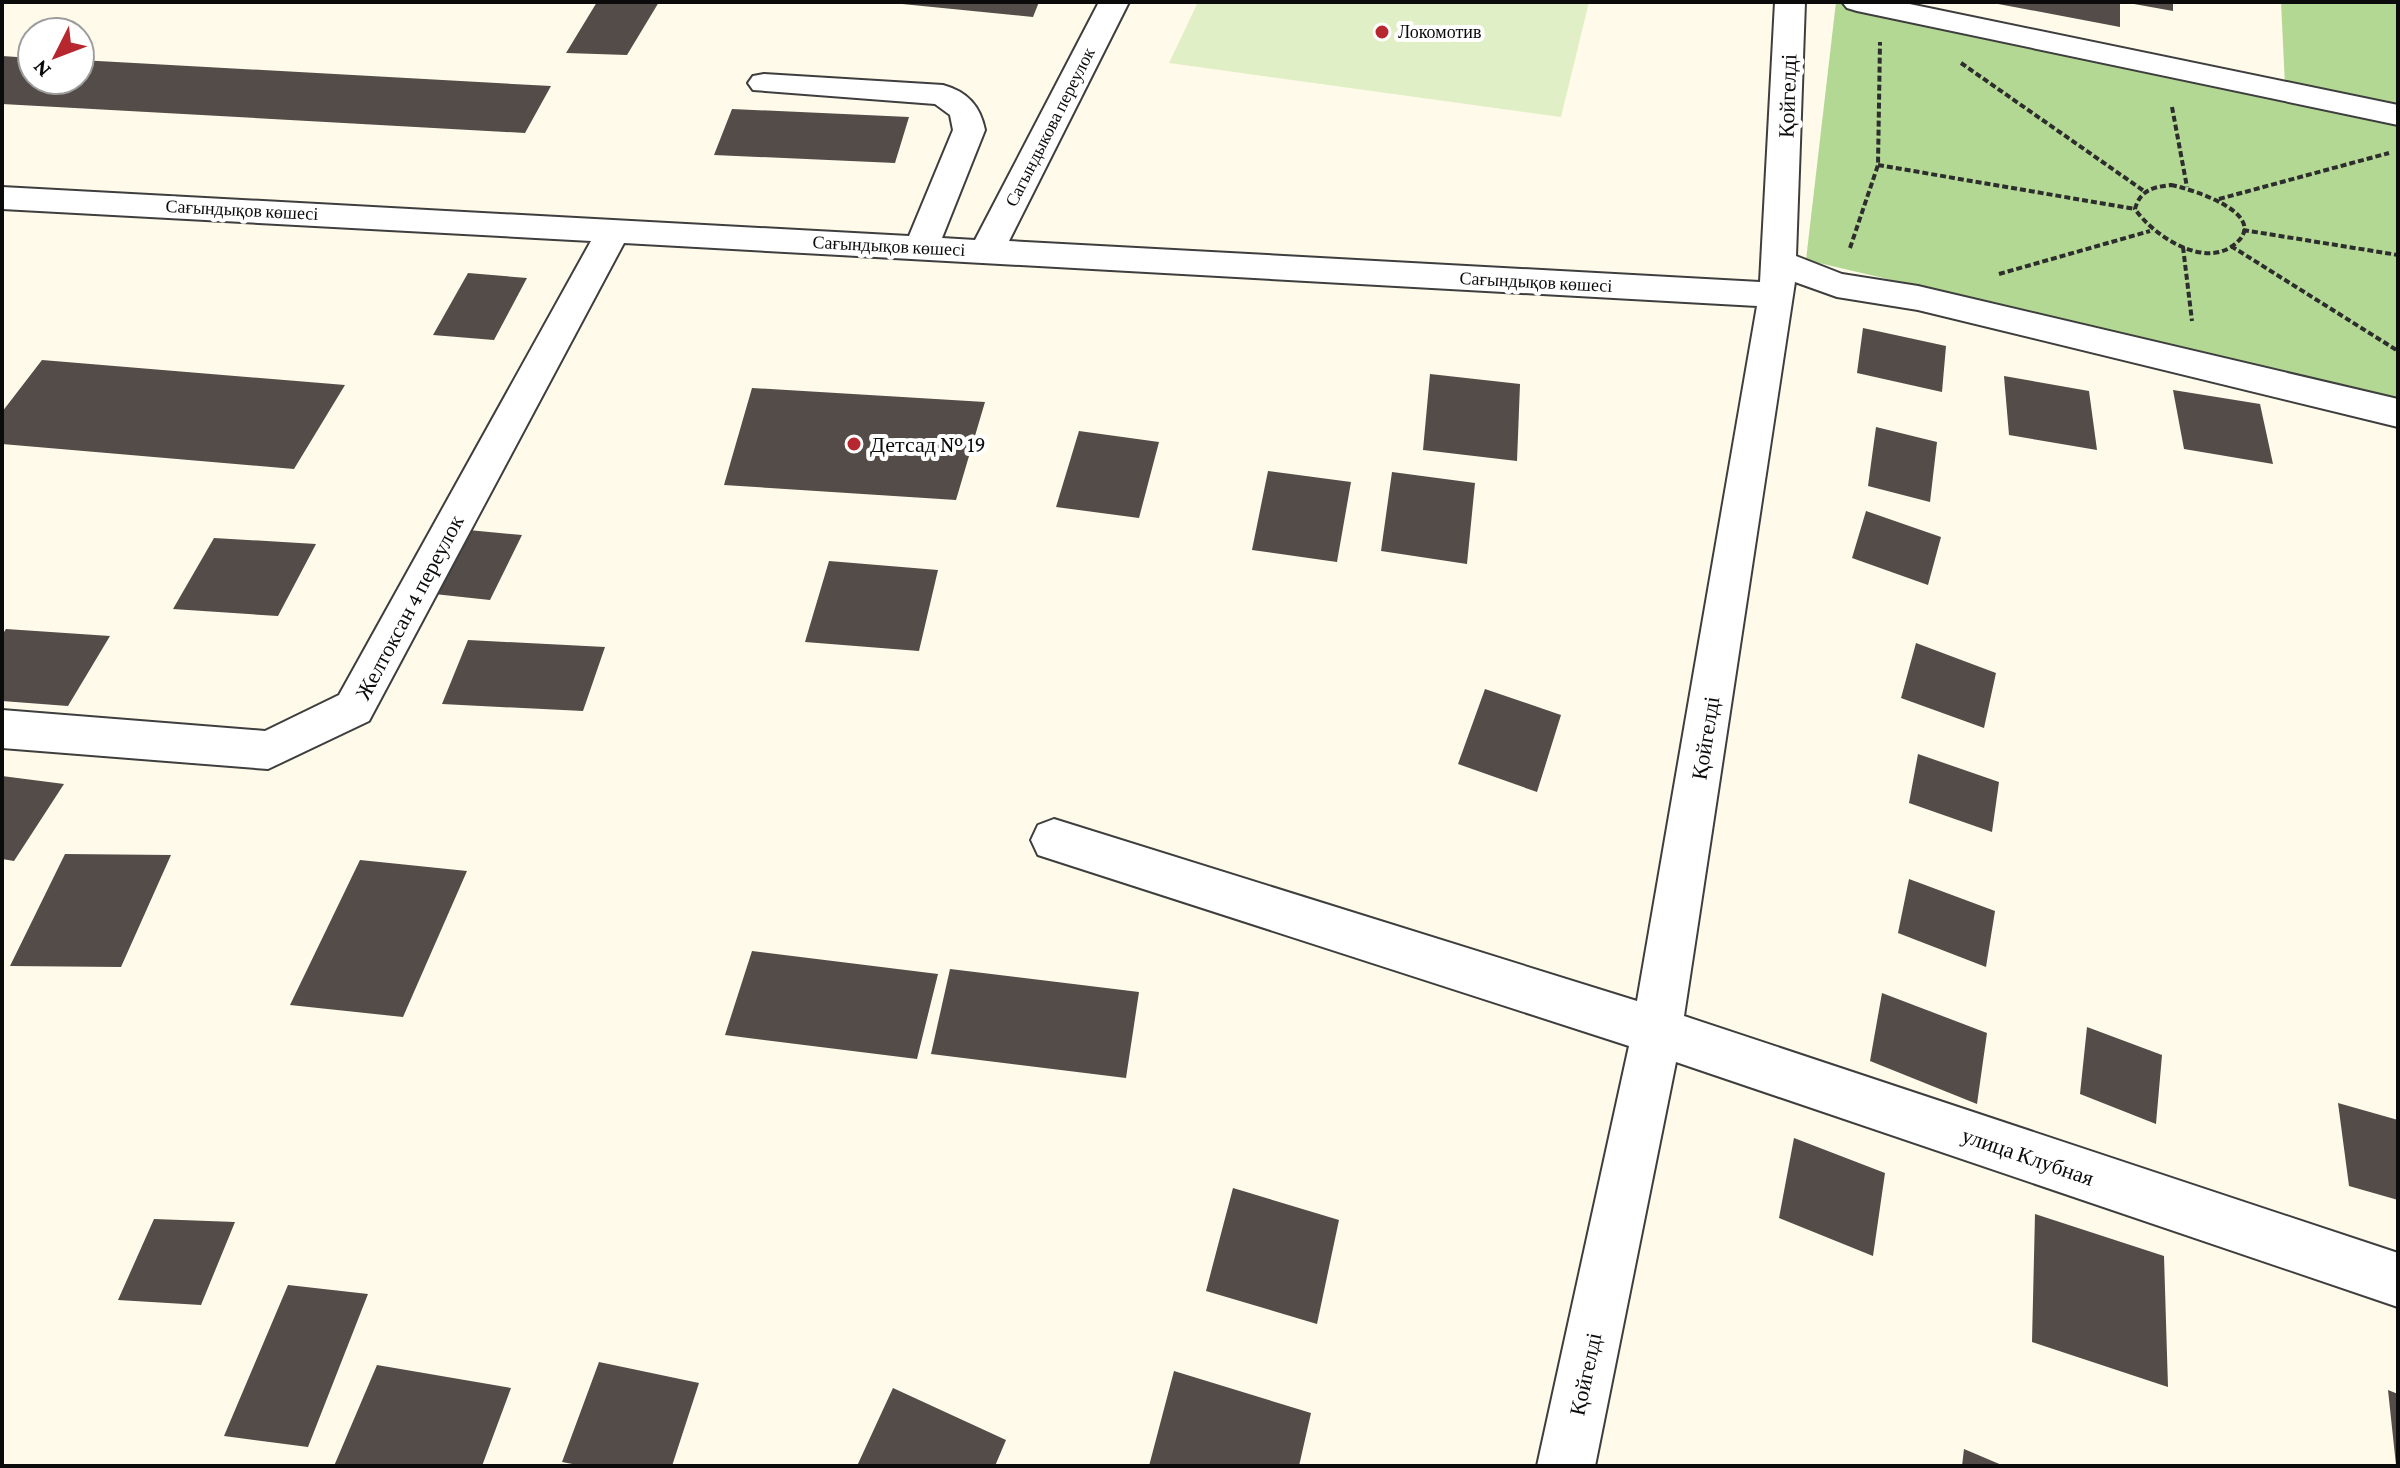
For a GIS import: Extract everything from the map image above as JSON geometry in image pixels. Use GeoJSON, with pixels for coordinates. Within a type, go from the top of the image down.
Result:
{"type":"FeatureCollection","features":[{"type":"Feature","properties":{"kind":"street","name":"Сагындыкова переулок"},"geometry":{"type":"LineString","coordinates":[[986,252],[1114,2]]}},
{"type":"Feature","properties":{"kind":"street","name":"Қойгелді"},"geometry":{"type":"LineString","coordinates":[[1566,1466],[1657,1031],[1778,279],[1790,2]]}},
{"type":"Feature","properties":{"kind":"street"},"geometry":{"type":"LineString","coordinates":[[1868,4],[2398,115]]}},
{"type":"Feature","properties":{"kind":"street"},"geometry":{"type":"LineString","coordinates":[[764,83],[943,95],[965,111],[969,130],[921,248]]}},
{"type":"Feature","properties":{"kind":"street","name":"Сағындықов көшесі"},"geometry":{"type":"LineString","coordinates":[[2,198],[986,252],[1778,279],[1918,298],[2398,413]]}},
{"type":"Feature","properties":{"kind":"street","name":"Желтоксан 4 переулок"},"geometry":{"type":"LineString","coordinates":[[2,729],[268,750],[354,708],[614,230]]}},
{"type":"Feature","properties":{"kind":"street","name":"улица Клубная"},"geometry":{"type":"LineString","coordinates":[[1054,840],[1657,1031],[2398,1280]]}},
{"type":"Feature","properties":{"kind":"path"},"geometry":{"type":"LineString","coordinates":[[1837,285],[1878,165],[1868,4]]}},
{"type":"Feature","properties":{"kind":"path"},"geometry":{"type":"LineString","coordinates":[[1955,59],[2144,191]]}},
{"type":"Feature","properties":{"kind":"path"},"geometry":{"type":"LineString","coordinates":[[2165,67],[2187,187]]}},
{"type":"Feature","properties":{"kind":"path"},"geometry":{"type":"LineString","coordinates":[[2219,199],[2398,151]]}},
{"type":"Feature","properties":{"kind":"path"},"geometry":{"type":"LineString","coordinates":[[1878,165],[2135,209]]}},
{"type":"Feature","properties":{"kind":"path"},"geometry":{"type":"LineString","coordinates":[[2171,185],[2187,187],[2219,199],[2240,219],[2243,230],[2239,239],[2231,246],[2218,250],[2183,247],[2150,231],[2135,209],[2136,199],[2144,191],[2171,185]]}},
{"type":"Feature","properties":{"kind":"path"},"geometry":{"type":"LineString","coordinates":[[2243,230],[2398,255]]}},
{"type":"Feature","properties":{"kind":"path"},"geometry":{"type":"LineString","coordinates":[[1918,298],[2150,231]]}},
{"type":"Feature","properties":{"kind":"path"},"geometry":{"type":"LineString","coordinates":[[2231,246],[2398,351]]}},
{"type":"Feature","properties":{"kind":"path"},"geometry":{"type":"LineString","coordinates":[[2183,247],[2198,365]]}},
{"type":"Feature","properties":{"kind":"green space","name":"Локомотив"},"geometry":{"type":"Polygon","coordinates":[[[1198,2],[1589,2],[1561,117],[1169,63],[1198,2]]]}},
{"type":"Feature","properties":{"kind":"green space"},"geometry":{"type":"Polygon","coordinates":[[[1836,2],[1887,2],[2285,86],[2281,2],[2398,2],[2398,398],[1806,260],[1836,2]]]}},
{"type":"Feature","properties":{"kind":"building"},"geometry":{"type":"Polygon","coordinates":[[[597,2],[659,2],[627,55],[566,53],[597,2]]]}},
{"type":"Feature","properties":{"kind":"building"},"geometry":{"type":"Polygon","coordinates":[[[882,2],[1039,2],[1033,17],[882,2]]]}},
{"type":"Feature","properties":{"kind":"building"},"geometry":{"type":"Polygon","coordinates":[[[2120,2],[2120,27],[1993,3],[2120,2]]]}},
{"type":"Feature","properties":{"kind":"building"},"geometry":{"type":"Polygon","coordinates":[[[2173,2],[2173,11],[2134,4],[2173,2]]]}},
{"type":"Feature","properties":{"kind":"building"},"geometry":{"type":"Polygon","coordinates":[[[2,56],[16,57],[16,96],[96,96],[96,61],[551,86],[525,133],[2,104],[2,56]]]}},
{"type":"Feature","properties":{"kind":"building"},"geometry":{"type":"Polygon","coordinates":[[[732,109],[909,117],[895,163],[714,155],[732,109]]]}},
{"type":"Feature","properties":{"kind":"building"},"geometry":{"type":"Polygon","coordinates":[[[468,273],[527,278],[494,340],[433,335],[468,273]]]}},
{"type":"Feature","properties":{"kind":"building"},"geometry":{"type":"Polygon","coordinates":[[[1863,328],[1946,346],[1942,392],[1857,373],[1863,328]]]}},
{"type":"Feature","properties":{"kind":"building"},"geometry":{"type":"Polygon","coordinates":[[[42,360],[345,385],[294,469],[2,444],[2,412],[42,360]]]}},
{"type":"Feature","properties":{"kind":"building"},"geometry":{"type":"Polygon","coordinates":[[[1430,374],[1520,384],[1517,461],[1423,450],[1430,374]]]}},
{"type":"Feature","properties":{"kind":"building"},"geometry":{"type":"Polygon","coordinates":[[[2004,376],[2089,391],[2097,450],[2009,435],[2004,376]]]}},
{"type":"Feature","properties":{"kind":"building","name":"Детсад № 19"},"geometry":{"type":"Polygon","coordinates":[[[752,388],[985,402],[956,500],[724,485],[752,388]]]}},
{"type":"Feature","properties":{"kind":"building"},"geometry":{"type":"Polygon","coordinates":[[[2173,390],[2260,404],[2273,464],[2184,449],[2173,390]]]}},
{"type":"Feature","properties":{"kind":"building"},"geometry":{"type":"Polygon","coordinates":[[[1876,427],[1937,442],[1930,502],[1868,486],[1876,427]]]}},
{"type":"Feature","properties":{"kind":"building"},"geometry":{"type":"Polygon","coordinates":[[[1079,431],[1159,442],[1139,518],[1056,507],[1079,431]]]}},
{"type":"Feature","properties":{"kind":"building"},"geometry":{"type":"Polygon","coordinates":[[[1268,471],[1351,482],[1337,562],[1252,550],[1268,471]]]}},
{"type":"Feature","properties":{"kind":"building"},"geometry":{"type":"Polygon","coordinates":[[[1392,472],[1475,483],[1467,564],[1381,551],[1392,472]]]}},
{"type":"Feature","properties":{"kind":"building"},"geometry":{"type":"Polygon","coordinates":[[[1866,511],[1941,537],[1928,585],[1852,558],[1866,511]]]}},
{"type":"Feature","properties":{"kind":"building"},"geometry":{"type":"Polygon","coordinates":[[[458,529],[522,535],[490,600],[425,593],[458,529]]]}},
{"type":"Feature","properties":{"kind":"building"},"geometry":{"type":"Polygon","coordinates":[[[214,538],[316,544],[278,616],[173,609],[214,538]]]}},
{"type":"Feature","properties":{"kind":"building"},"geometry":{"type":"Polygon","coordinates":[[[829,561],[938,570],[919,651],[805,642],[829,561]]]}},
{"type":"Feature","properties":{"kind":"building"},"geometry":{"type":"Polygon","coordinates":[[[6,629],[110,636],[68,706],[2,701],[2,635],[6,629]]]}},
{"type":"Feature","properties":{"kind":"building"},"geometry":{"type":"Polygon","coordinates":[[[468,640],[605,647],[583,711],[442,704],[468,640]]]}},
{"type":"Feature","properties":{"kind":"building"},"geometry":{"type":"Polygon","coordinates":[[[1916,643],[1996,673],[1984,728],[1901,698],[1916,643]]]}},
{"type":"Feature","properties":{"kind":"building"},"geometry":{"type":"Polygon","coordinates":[[[1485,689],[1561,715],[1537,792],[1458,764],[1485,689]]]}},
{"type":"Feature","properties":{"kind":"building"},"geometry":{"type":"Polygon","coordinates":[[[1918,754],[1999,782],[1992,832],[1909,803],[1918,754]]]}},
{"type":"Feature","properties":{"kind":"building"},"geometry":{"type":"Polygon","coordinates":[[[2,776],[64,784],[14,861],[2,859],[2,776]]]}},
{"type":"Feature","properties":{"kind":"building"},"geometry":{"type":"Polygon","coordinates":[[[65,854],[171,855],[121,967],[10,966],[65,854]]]}},
{"type":"Feature","properties":{"kind":"building"},"geometry":{"type":"Polygon","coordinates":[[[360,860],[467,871],[403,1017],[290,1005],[360,860]]]}},
{"type":"Feature","properties":{"kind":"building"},"geometry":{"type":"Polygon","coordinates":[[[1909,879],[1995,911],[1986,967],[1898,933],[1909,879]]]}},
{"type":"Feature","properties":{"kind":"building"},"geometry":{"type":"Polygon","coordinates":[[[752,951],[938,974],[917,1059],[725,1035],[752,951]]]}},
{"type":"Feature","properties":{"kind":"building"},"geometry":{"type":"Polygon","coordinates":[[[950,969],[1139,992],[1126,1078],[931,1054],[950,969]]]}},
{"type":"Feature","properties":{"kind":"building"},"geometry":{"type":"Polygon","coordinates":[[[1882,993],[1987,1033],[1977,1104],[1870,1061],[1882,993]]]}},
{"type":"Feature","properties":{"kind":"building"},"geometry":{"type":"Polygon","coordinates":[[[2087,1027],[2162,1055],[2156,1124],[2080,1094],[2087,1027]]]}},
{"type":"Feature","properties":{"kind":"building"},"geometry":{"type":"Polygon","coordinates":[[[2338,1103],[2398,1120],[2398,1200],[2349,1186],[2338,1103]]]}},
{"type":"Feature","properties":{"kind":"building"},"geometry":{"type":"Polygon","coordinates":[[[1794,1138],[1885,1173],[1873,1256],[1779,1218],[1794,1138]]]}},
{"type":"Feature","properties":{"kind":"building"},"geometry":{"type":"Polygon","coordinates":[[[1233,1188],[1339,1220],[1317,1324],[1206,1291],[1233,1188]]]}},
{"type":"Feature","properties":{"kind":"building"},"geometry":{"type":"Polygon","coordinates":[[[2035,1214],[2164,1256],[2168,1387],[2032,1342],[2035,1214]]]}},
{"type":"Feature","properties":{"kind":"building"},"geometry":{"type":"Polygon","coordinates":[[[154,1219],[235,1222],[201,1305],[118,1300],[154,1219]]]}},
{"type":"Feature","properties":{"kind":"building"},"geometry":{"type":"Polygon","coordinates":[[[288,1285],[368,1294],[308,1447],[224,1436],[288,1285]]]}},
{"type":"Feature","properties":{"kind":"building"},"geometry":{"type":"Polygon","coordinates":[[[599,1362],[699,1383],[672,1466],[583,1466],[562,1462],[599,1362]]]}},
{"type":"Feature","properties":{"kind":"building"},"geometry":{"type":"Polygon","coordinates":[[[377,1365],[511,1388],[482,1466],[334,1466],[377,1365]]]}},
{"type":"Feature","properties":{"kind":"building"},"geometry":{"type":"Polygon","coordinates":[[[1174,1371],[1311,1413],[1299,1466],[1149,1466],[1174,1371]]]}},
{"type":"Feature","properties":{"kind":"building"},"geometry":{"type":"Polygon","coordinates":[[[893,1388],[1006,1440],[995,1466],[857,1466],[893,1388]]]}},
{"type":"Feature","properties":{"kind":"building"},"geometry":{"type":"Polygon","coordinates":[[[2388,1390],[2398,1394],[2398,1465],[2396,1465],[2388,1390]]]}},
{"type":"Feature","properties":{"kind":"building"},"geometry":{"type":"Polygon","coordinates":[[[1964,1449],[2004,1466],[1962,1466],[1964,1449]]]}},
{"type":"Feature","properties":{"kind":"place","name":"Локомотив"},"geometry":{"type":"Point","coordinates":[1382,32]}},
{"type":"Feature","properties":{"kind":"place","name":"Детсад № 19"},"geometry":{"type":"Point","coordinates":[854,444]}}]}
